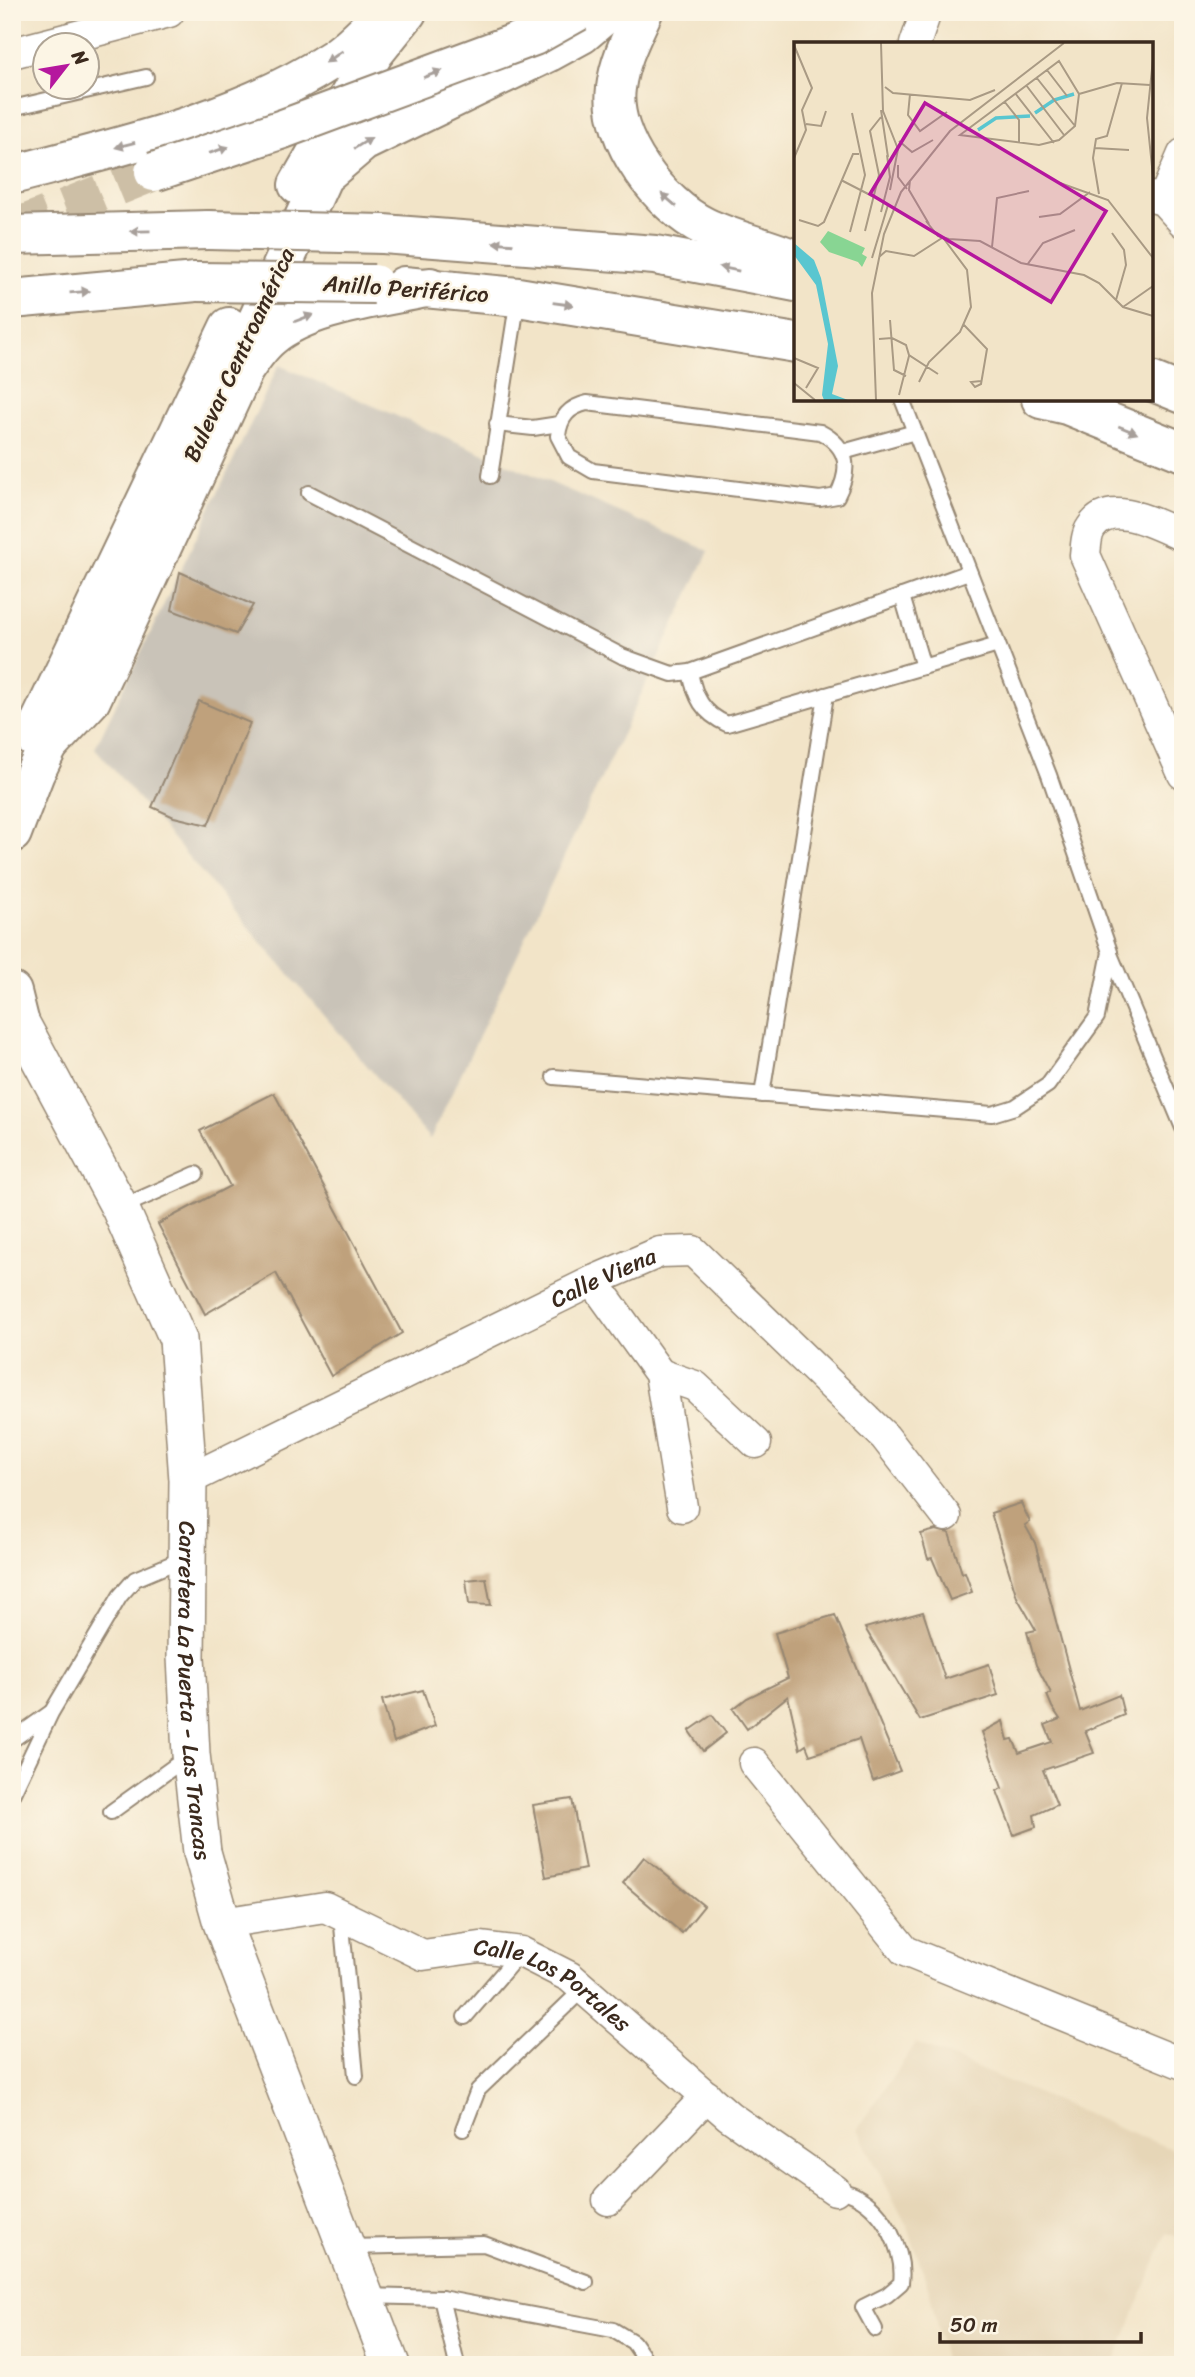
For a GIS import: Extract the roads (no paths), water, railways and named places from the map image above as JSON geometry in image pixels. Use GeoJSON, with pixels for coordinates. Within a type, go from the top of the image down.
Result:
{"type":"FeatureCollection","features":[{"type":"Feature","properties":{"kind":"main road"},"geometry":{"type":"LineString","coordinates":[[12,175],[149,139],[268,94],[335,58],[385,12]]}},
{"type":"Feature","properties":{"kind":"main road","name":"Bulevar Centroamérica"},"geometry":{"type":"LineString","coordinates":[[12,779],[305,171],[374,53],[407,12]]}},
{"type":"Feature","properties":{"kind":"main road"},"geometry":{"type":"LineString","coordinates":[[154,172],[498,50],[534,36],[577,12]]}},
{"type":"Feature","properties":{"kind":"main road","name":"Bulevar Centroamérica"},"geometry":{"type":"LineString","coordinates":[[12,833],[47,747],[242,355],[323,176],[363,142],[549,52],[582,34],[608,12]]}},
{"type":"Feature","properties":{"kind":"main road"},"geometry":{"type":"LineString","coordinates":[[643,12],[627,47],[615,90],[622,130],[637,164],[666,199],[704,226],[794,259]]}},
{"type":"Feature","properties":{"kind":"main road"},"geometry":{"type":"LineString","coordinates":[[12,234],[208,230],[383,234],[655,255],[794,282]]}},
{"type":"Feature","properties":{"kind":"main road","name":"Anillo Periférico"},"geometry":{"type":"LineString","coordinates":[[12,299],[196,282],[430,287],[518,297],[794,342]]}},
{"type":"Feature","properties":{"kind":"main road"},"geometry":{"type":"LineString","coordinates":[[47,747],[91,700],[244,370],[259,348],[294,322],[314,314],[430,287]]}},
{"type":"Feature","properties":{"kind":"main road"},"geometry":{"type":"LineString","coordinates":[[1153,382],[1183,394]]}},
{"type":"Feature","properties":{"kind":"main road"},"geometry":{"type":"LineString","coordinates":[[1049,401],[1066,405],[1183,452]]}},
{"type":"Feature","properties":{"kind":"street"},"geometry":{"type":"LineString","coordinates":[[12,53],[169,12]]}},
{"type":"Feature","properties":{"kind":"street"},"geometry":{"type":"LineString","coordinates":[[916,42],[926,12]]}},
{"type":"Feature","properties":{"kind":"street"},"geometry":{"type":"LineString","coordinates":[[1183,154],[1157,198],[1183,222]]}},
{"type":"Feature","properties":{"kind":"street"},"geometry":{"type":"LineString","coordinates":[[1183,536],[1143,519],[1115,514],[1100,517],[1089,530],[1085,555],[1183,774]]}},
{"type":"Feature","properties":{"kind":"street","name":"Carretera La Puerta - Las Trancas"},"geometry":{"type":"LineString","coordinates":[[15,1007],[120,1208],[178,1339],[188,1480],[186,1657],[191,1754],[202,1853],[222,1923],[391,2365]]}},
{"type":"Feature","properties":{"kind":"street","name":"Calle Viena"},"geometry":{"type":"LineString","coordinates":[[188,1480],[593,1281],[660,1252],[693,1251],[885,1437],[946,1516]]}},
{"type":"Feature","properties":{"kind":"street"},"geometry":{"type":"LineString","coordinates":[[593,1281],[660,1374],[682,1507]]}},
{"type":"Feature","properties":{"kind":"street"},"geometry":{"type":"LineString","coordinates":[[660,1374],[695,1386],[755,1443]]}},
{"type":"Feature","properties":{"kind":"street"},"geometry":{"type":"LineString","coordinates":[[754,1763],[905,1951],[1183,2064]]}},
{"type":"Feature","properties":{"kind":"street","name":"Calle Los Portales"},"geometry":{"type":"LineString","coordinates":[[222,1923],[296,1909],[326,1907],[423,1955],[480,1947],[520,1952],[570,1977],[729,2116],[835,2190]]}},
{"type":"Feature","properties":{"kind":"street"},"geometry":{"type":"LineString","coordinates":[[608,2200],[707,2096]]}},
{"type":"Feature","properties":{"kind":"lane"},"geometry":{"type":"LineString","coordinates":[[12,108],[146,77]]}},
{"type":"Feature","properties":{"kind":"lane"},"geometry":{"type":"LineString","coordinates":[[490,476],[518,297]]}},
{"type":"Feature","properties":{"kind":"lane"},"geometry":{"type":"LineString","coordinates":[[903,401],[1049,775],[1110,953],[1183,1128]]}},
{"type":"Feature","properties":{"kind":"lane"},"geometry":{"type":"LineString","coordinates":[[587,403],[820,432],[834,439],[843,452],[848,465],[841,489],[837,496],[820,499],[593,471],[569,457],[558,436],[559,424],[575,406],[587,403]]}},
{"type":"Feature","properties":{"kind":"lane"},"geometry":{"type":"LineString","coordinates":[[497,424],[533,428],[559,424]]}},
{"type":"Feature","properties":{"kind":"lane"},"geometry":{"type":"LineString","coordinates":[[843,452],[915,432]]}},
{"type":"Feature","properties":{"kind":"lane"},"geometry":{"type":"LineString","coordinates":[[309,493],[611,651],[672,674],[690,672],[969,572]]}},
{"type":"Feature","properties":{"kind":"lane"},"geometry":{"type":"LineString","coordinates":[[902,596],[923,667]]}},
{"type":"Feature","properties":{"kind":"lane"},"geometry":{"type":"LineString","coordinates":[[690,672],[695,698],[706,711],[727,724],[998,645]]}},
{"type":"Feature","properties":{"kind":"lane"},"geometry":{"type":"LineString","coordinates":[[762,1095],[826,695]]}},
{"type":"Feature","properties":{"kind":"lane"},"geometry":{"type":"LineString","coordinates":[[554,1077],[992,1114],[1015,1107],[1048,1085],[1097,1017],[1110,953]]}},
{"type":"Feature","properties":{"kind":"lane"},"geometry":{"type":"LineString","coordinates":[[120,1208],[196,1174]]}},
{"type":"Feature","properties":{"kind":"lane"},"geometry":{"type":"LineString","coordinates":[[12,1795],[51,1713],[121,1596],[135,1579],[189,1556]]}},
{"type":"Feature","properties":{"kind":"lane"},"geometry":{"type":"LineString","coordinates":[[12,1740],[51,1713]]}},
{"type":"Feature","properties":{"kind":"lane"},"geometry":{"type":"LineString","coordinates":[[111,1812],[191,1754]]}},
{"type":"Feature","properties":{"kind":"lane"},"geometry":{"type":"LineString","coordinates":[[341,1913],[356,2076]]}},
{"type":"Feature","properties":{"kind":"lane"},"geometry":{"type":"LineString","coordinates":[[465,2017],[520,1952]]}},
{"type":"Feature","properties":{"kind":"lane"},"geometry":{"type":"LineString","coordinates":[[463,2129],[478,2090],[584,1988]]}},
{"type":"Feature","properties":{"kind":"lane"},"geometry":{"type":"LineString","coordinates":[[835,2190],[856,2196],[879,2216],[897,2245],[903,2267],[901,2283],[887,2295],[863,2307],[875,2329]]}},
{"type":"Feature","properties":{"kind":"lane"},"geometry":{"type":"LineString","coordinates":[[346,2247],[484,2244],[586,2282]]}},
{"type":"Feature","properties":{"kind":"lane"},"geometry":{"type":"LineString","coordinates":[[364,2296],[441,2298],[613,2330],[633,2342],[649,2365]]}},
{"type":"Feature","properties":{"kind":"lane"},"geometry":{"type":"LineString","coordinates":[[441,2298],[457,2365]]}},
{"type":"Feature","properties":{"kind":"tunnel"},"geometry":{"type":"LineString","coordinates":[[12,229],[154,172]]}}]}
